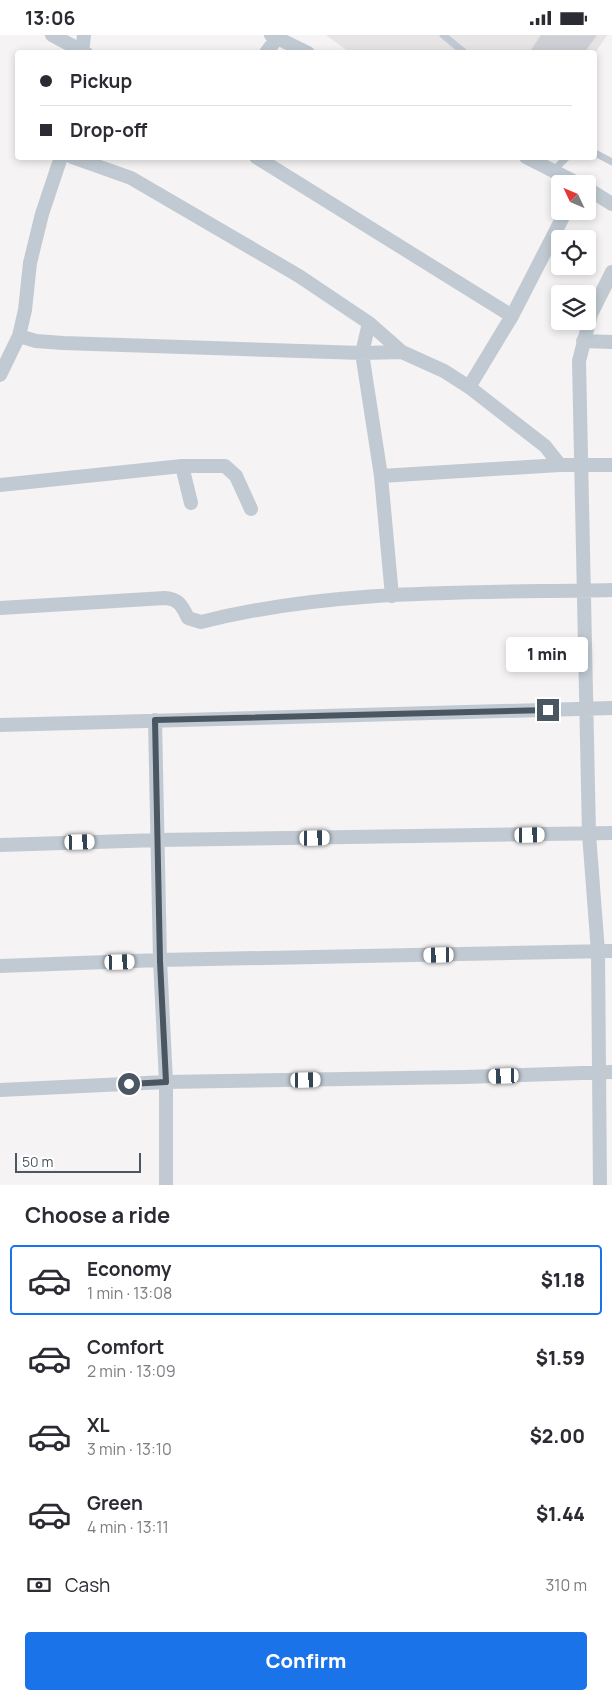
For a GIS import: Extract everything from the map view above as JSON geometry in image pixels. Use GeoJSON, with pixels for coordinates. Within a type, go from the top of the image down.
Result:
{"type":"FeatureCollection","features":[{"type":"Feature","properties":{"kind":"street"},"geometry":{"type":"LineString","coordinates":[[52,35],[80,50]]}},
{"type":"Feature","properties":{"kind":"street"},"geometry":{"type":"LineString","coordinates":[[84,35],[84,50]]}},
{"type":"Feature","properties":{"kind":"street"},"geometry":{"type":"LineString","coordinates":[[267,50],[274,36],[302,50]]}},
{"type":"Feature","properties":{"kind":"street"},"geometry":{"type":"LineString","coordinates":[[1,369],[20,336],[30,263],[42,215],[60,160]]}},
{"type":"Feature","properties":{"kind":"street"},"geometry":{"type":"LineString","coordinates":[[81,160],[131,177],[299,276],[369,323],[402,352],[444,371],[469,387],[544,446],[560,465]]}},
{"type":"Feature","properties":{"kind":"street"},"geometry":{"type":"LineString","coordinates":[[261,160],[512,316]]}},
{"type":"Feature","properties":{"kind":"street"},"geometry":{"type":"LineString","coordinates":[[537,160],[563,175]]}},
{"type":"Feature","properties":{"kind":"street"},"geometry":{"type":"LineString","coordinates":[[596,194],[612,204]]}},
{"type":"Feature","properties":{"kind":"street"},"geometry":{"type":"LineString","coordinates":[[469,387],[512,316],[561,220]]}},
{"type":"Feature","properties":{"kind":"street"},"geometry":{"type":"LineString","coordinates":[[600,1185],[606,1072],[605,952],[589,834],[579,361],[591,314],[612,272]]}},
{"type":"Feature","properties":{"kind":"street"},"geometry":{"type":"LineString","coordinates":[[369,323],[362,353],[381,476],[392,596]]}},
{"type":"Feature","properties":{"kind":"street"},"geometry":{"type":"LineString","coordinates":[[20,336],[36,341],[63,343],[362,353],[402,352]]}},
{"type":"Feature","properties":{"kind":"street"},"geometry":{"type":"LineString","coordinates":[[583,341],[612,342]]}},
{"type":"Feature","properties":{"kind":"street"},"geometry":{"type":"LineString","coordinates":[[381,476],[560,465],[612,465]]}},
{"type":"Feature","properties":{"kind":"street"},"geometry":{"type":"LineString","coordinates":[[0,485],[182,466],[225,466],[236,476],[251,509]]}},
{"type":"Feature","properties":{"kind":"street"},"geometry":{"type":"LineString","coordinates":[[182,466],[191,503]]}},
{"type":"Feature","properties":{"kind":"street"},"geometry":{"type":"LineString","coordinates":[[0,608],[165,598],[174,599],[182,605],[188,618],[201,623],[293,605],[392,596],[612,590]]}},
{"type":"Feature","properties":{"kind":"street"},"geometry":{"type":"LineString","coordinates":[[0,725],[612,708]]}},
{"type":"Feature","properties":{"kind":"street"},"geometry":{"type":"LineString","coordinates":[[155,720],[159,839],[160,961],[166,1082],[166,1185]]}},
{"type":"Feature","properties":{"kind":"street"},"geometry":{"type":"LineString","coordinates":[[0,845],[159,839],[612,833]]}},
{"type":"Feature","properties":{"kind":"street"},"geometry":{"type":"LineString","coordinates":[[0,966],[605,952]]}},
{"type":"Feature","properties":{"kind":"street"},"geometry":{"type":"LineString","coordinates":[[0,1090],[166,1082],[606,1072]]}},
{"type":"Feature","properties":{"kind":"lane"},"geometry":{"type":"LineString","coordinates":[[443,35],[460,50]]}},
{"type":"Feature","properties":{"kind":"lane"},"geometry":{"type":"LineString","coordinates":[[597,154],[612,162]]}},
{"type":"Feature","properties":{"kind":"lane"},"geometry":{"type":"LineString","coordinates":[[554,170],[564,160]]}},
{"type":"Feature","properties":{"kind":"shaded area"},"geometry":{"type":"Polygon","coordinates":[[[326,35],[607,35],[597,50],[346,50],[326,35]]]}},
{"type":"Feature","properties":{"kind":"building"},"geometry":{"type":"Polygon","coordinates":[[[541,35],[597,35],[586,50],[531,50],[541,35]]]}},
{"type":"Feature","properties":{"kind":"route"},"geometry":{"type":"LineString","coordinates":[[129,1084],[166,1082],[160,961],[159,839],[155,720],[548,710]]}}]}
